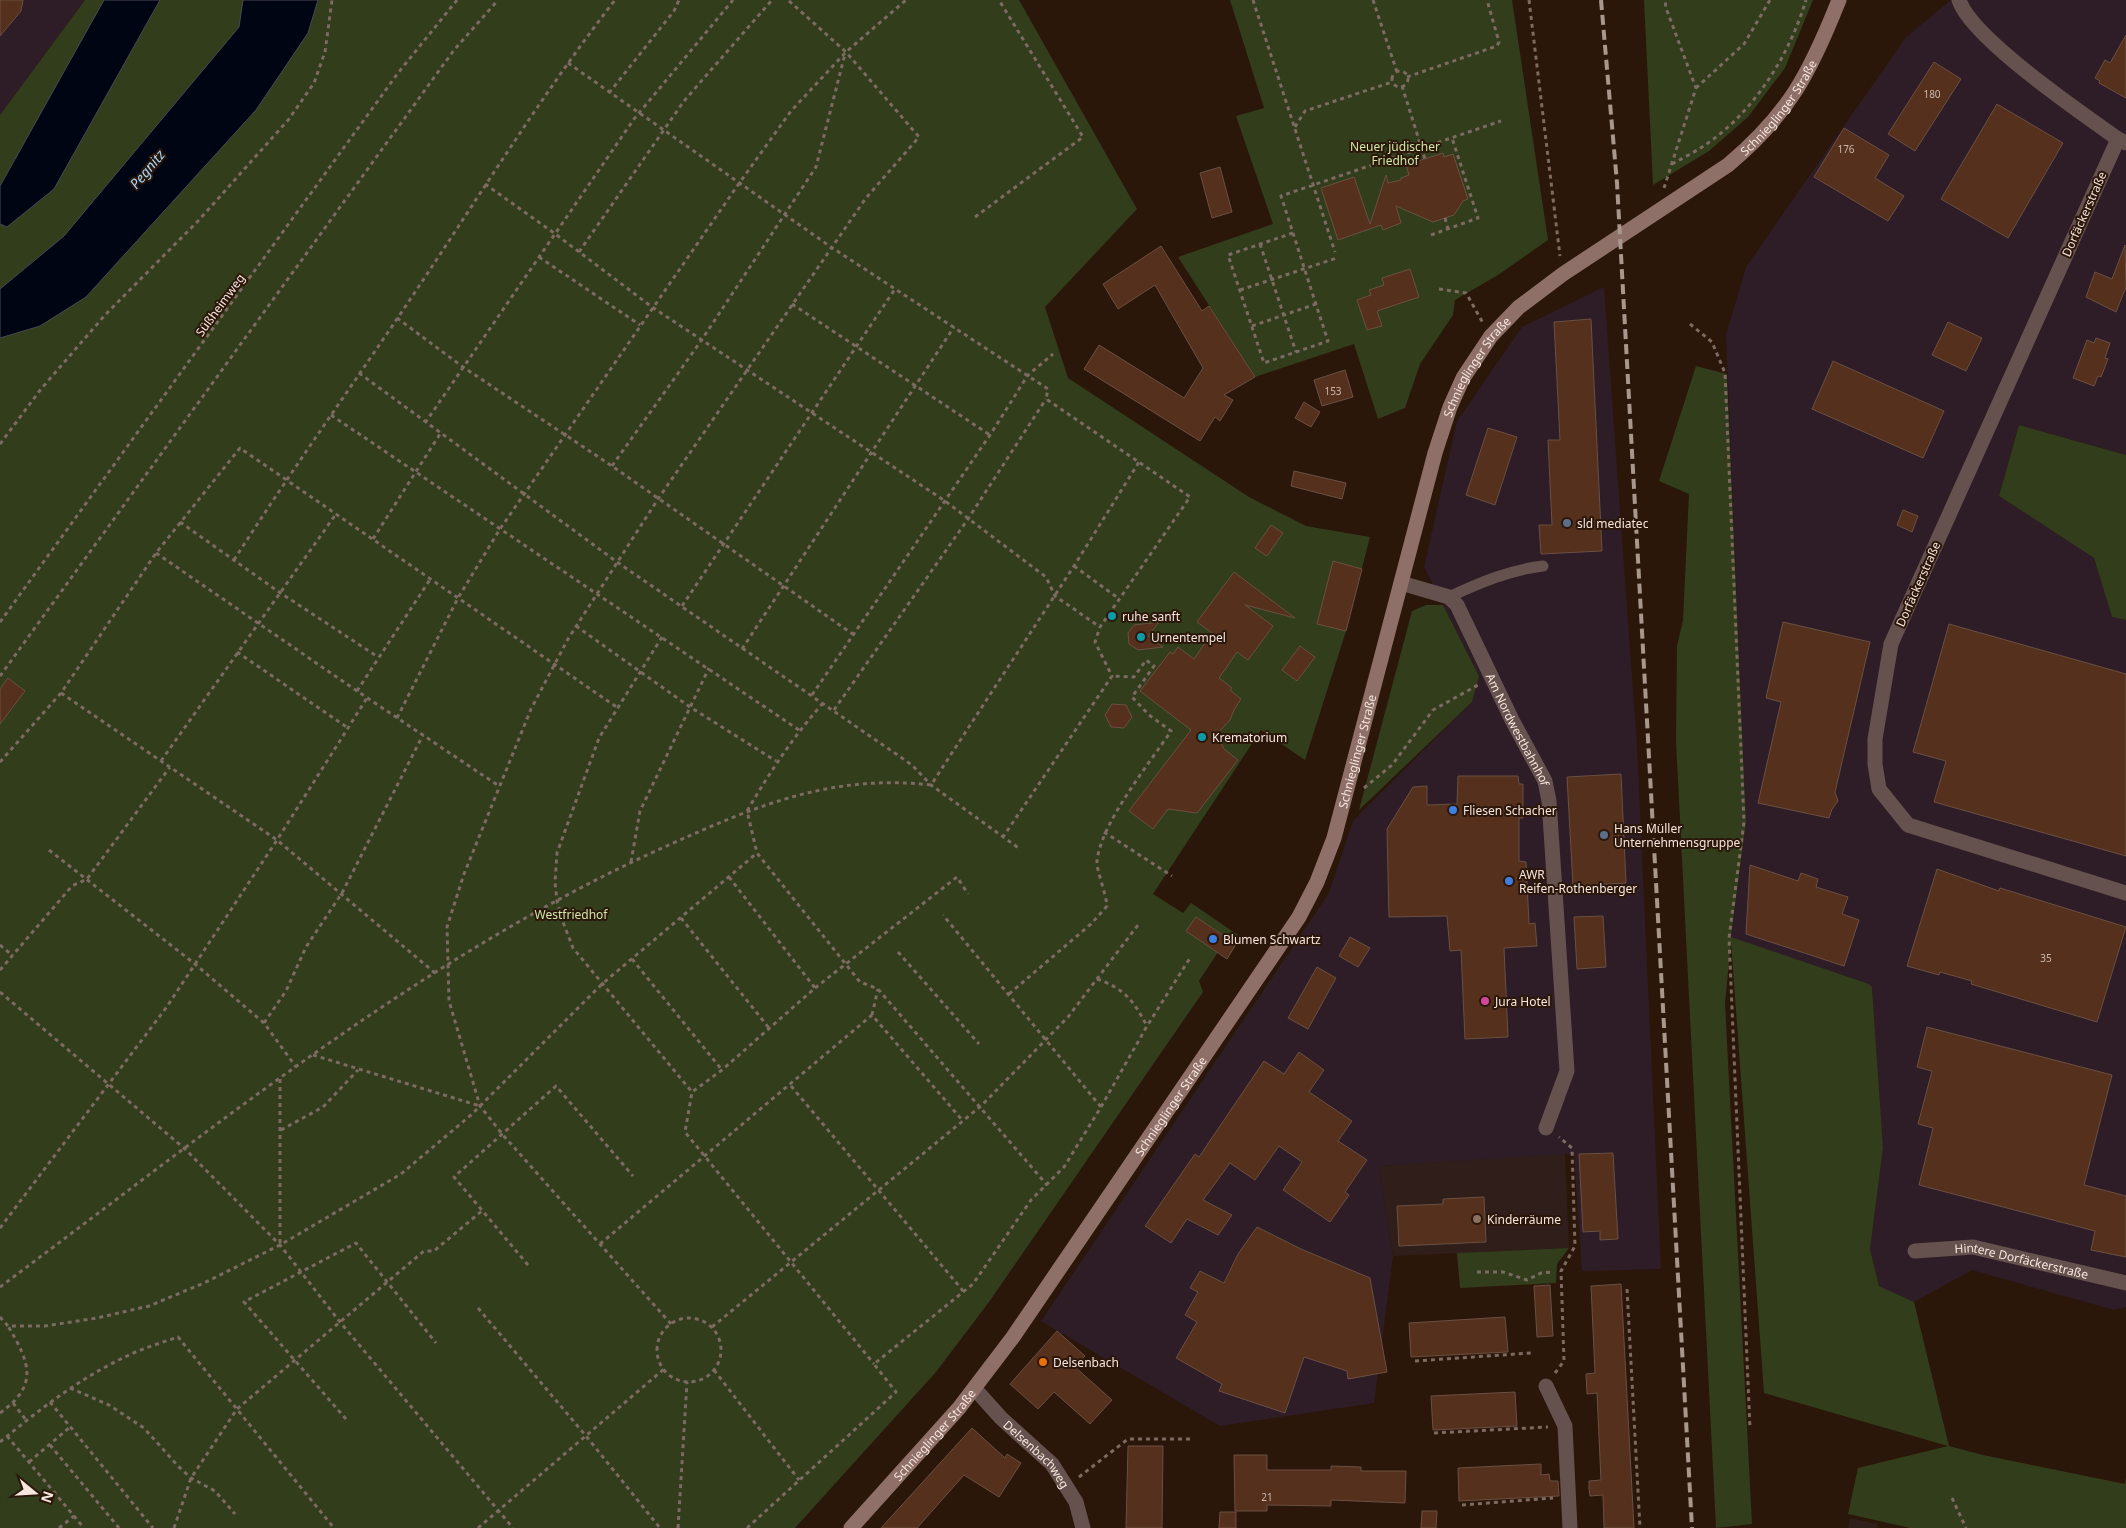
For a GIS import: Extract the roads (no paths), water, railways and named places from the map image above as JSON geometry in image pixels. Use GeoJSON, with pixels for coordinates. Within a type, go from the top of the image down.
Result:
{"type":"FeatureCollection","features":[{"type":"Feature","properties":{"kind":"main road","name":"Schnieglinger Straße"},"geometry":{"type":"LineString","coordinates":[[851,1528],[974,1389],[1042,1296],[1289,933],[1320,876],[1343,806],[1444,423],[1463,378],[1491,336],[1519,307],[1563,274],[1728,165],[1773,122],[1805,78],[1839,0]]}},
{"type":"Feature","properties":{"kind":"street","name":"Dorfäckerstraße"},"geometry":{"type":"LineString","coordinates":[[1959,0],[1973,24],[2000,48],[2036,79],[2122,141],[1891,644],[1875,739],[1878,789],[1908,825],[2126,893]]}},
{"type":"Feature","properties":{"kind":"street"},"geometry":{"type":"LineString","coordinates":[[1401,583],[1449,597]]}},
{"type":"Feature","properties":{"kind":"street","name":"Am Nordwestbahnhof"},"geometry":{"type":"LineString","coordinates":[[1449,597],[1458,605],[1492,678],[1538,768],[1544,781],[1549,801],[1567,1071],[1546,1128]]}},
{"type":"Feature","properties":{"kind":"street","name":"Hintere Dorfäckerstraße"},"geometry":{"type":"LineString","coordinates":[[1915,1251],[1973,1247],[2126,1283]]}},
{"type":"Feature","properties":{"kind":"street"},"geometry":{"type":"LineString","coordinates":[[1546,1386],[1565,1426],[1570,1528]]}},
{"type":"Feature","properties":{"kind":"street","name":"Delsenbachweg"},"geometry":{"type":"LineString","coordinates":[[974,1389],[1001,1418],[1052,1464],[1076,1502],[1083,1528]]}},
{"type":"Feature","properties":{"kind":"lane"},"geometry":{"type":"LineString","coordinates":[[1449,597],[1481,582],[1523,569],[1543,566]]}},
{"type":"Feature","properties":{"kind":"water"},"geometry":{"type":"Polygon","coordinates":[[[104,0],[160,0],[54,189],[7,227],[0,224],[0,186],[104,0]]]}},
{"type":"Feature","properties":{"kind":"water","name":"Pegnitz"},"geometry":{"type":"Polygon","coordinates":[[[243,0],[318,0],[308,33],[256,110],[86,297],[40,326],[0,338],[0,289],[64,236],[239,27],[243,0]]]}},
{"type":"Feature","properties":{"kind":"railway"},"geometry":{"type":"LineString","coordinates":[[1601,0],[1617,183],[1692,1528]]}},
{"type":"Feature","properties":{"kind":"place","name":"sld mediatec"},"geometry":{"type":"Point","coordinates":[1567,523]}},
{"type":"Feature","properties":{"kind":"place","name":"ruhe sanft"},"geometry":{"type":"Point","coordinates":[1112,616]}},
{"type":"Feature","properties":{"kind":"place","name":"Urnentempel"},"geometry":{"type":"Point","coordinates":[1141,637]}},
{"type":"Feature","properties":{"kind":"place","name":"Krematorium"},"geometry":{"type":"Point","coordinates":[1202,737]}},
{"type":"Feature","properties":{"kind":"place","name":"Fliesen Schacher"},"geometry":{"type":"Point","coordinates":[1453,810]}},
{"type":"Feature","properties":{"kind":"place","name":"Hans Müller Unternehmensgruppe"},"geometry":{"type":"Point","coordinates":[1604,835]}},
{"type":"Feature","properties":{"kind":"place","name":"AWR Reifen-Rothenberger"},"geometry":{"type":"Point","coordinates":[1509,881]}},
{"type":"Feature","properties":{"kind":"place","name":"Blumen Schwartz"},"geometry":{"type":"Point","coordinates":[1213,939]}},
{"type":"Feature","properties":{"kind":"place","name":"Jura Hotel"},"geometry":{"type":"Point","coordinates":[1485,1001]}},
{"type":"Feature","properties":{"kind":"place","name":"Kinderräume"},"geometry":{"type":"Point","coordinates":[1477,1219]}},
{"type":"Feature","properties":{"kind":"place","name":"Delsenbach"},"geometry":{"type":"Point","coordinates":[1043,1362]}},
{"type":"Feature","properties":{"kind":"park label","name":"Neuer jüdischer Friedhof"},"geometry":{"type":"Point","coordinates":[1395,153]}},
{"type":"Feature","properties":{"kind":"park label","name":"Westfriedhof"},"geometry":{"type":"Point","coordinates":[571,914]}}]}
